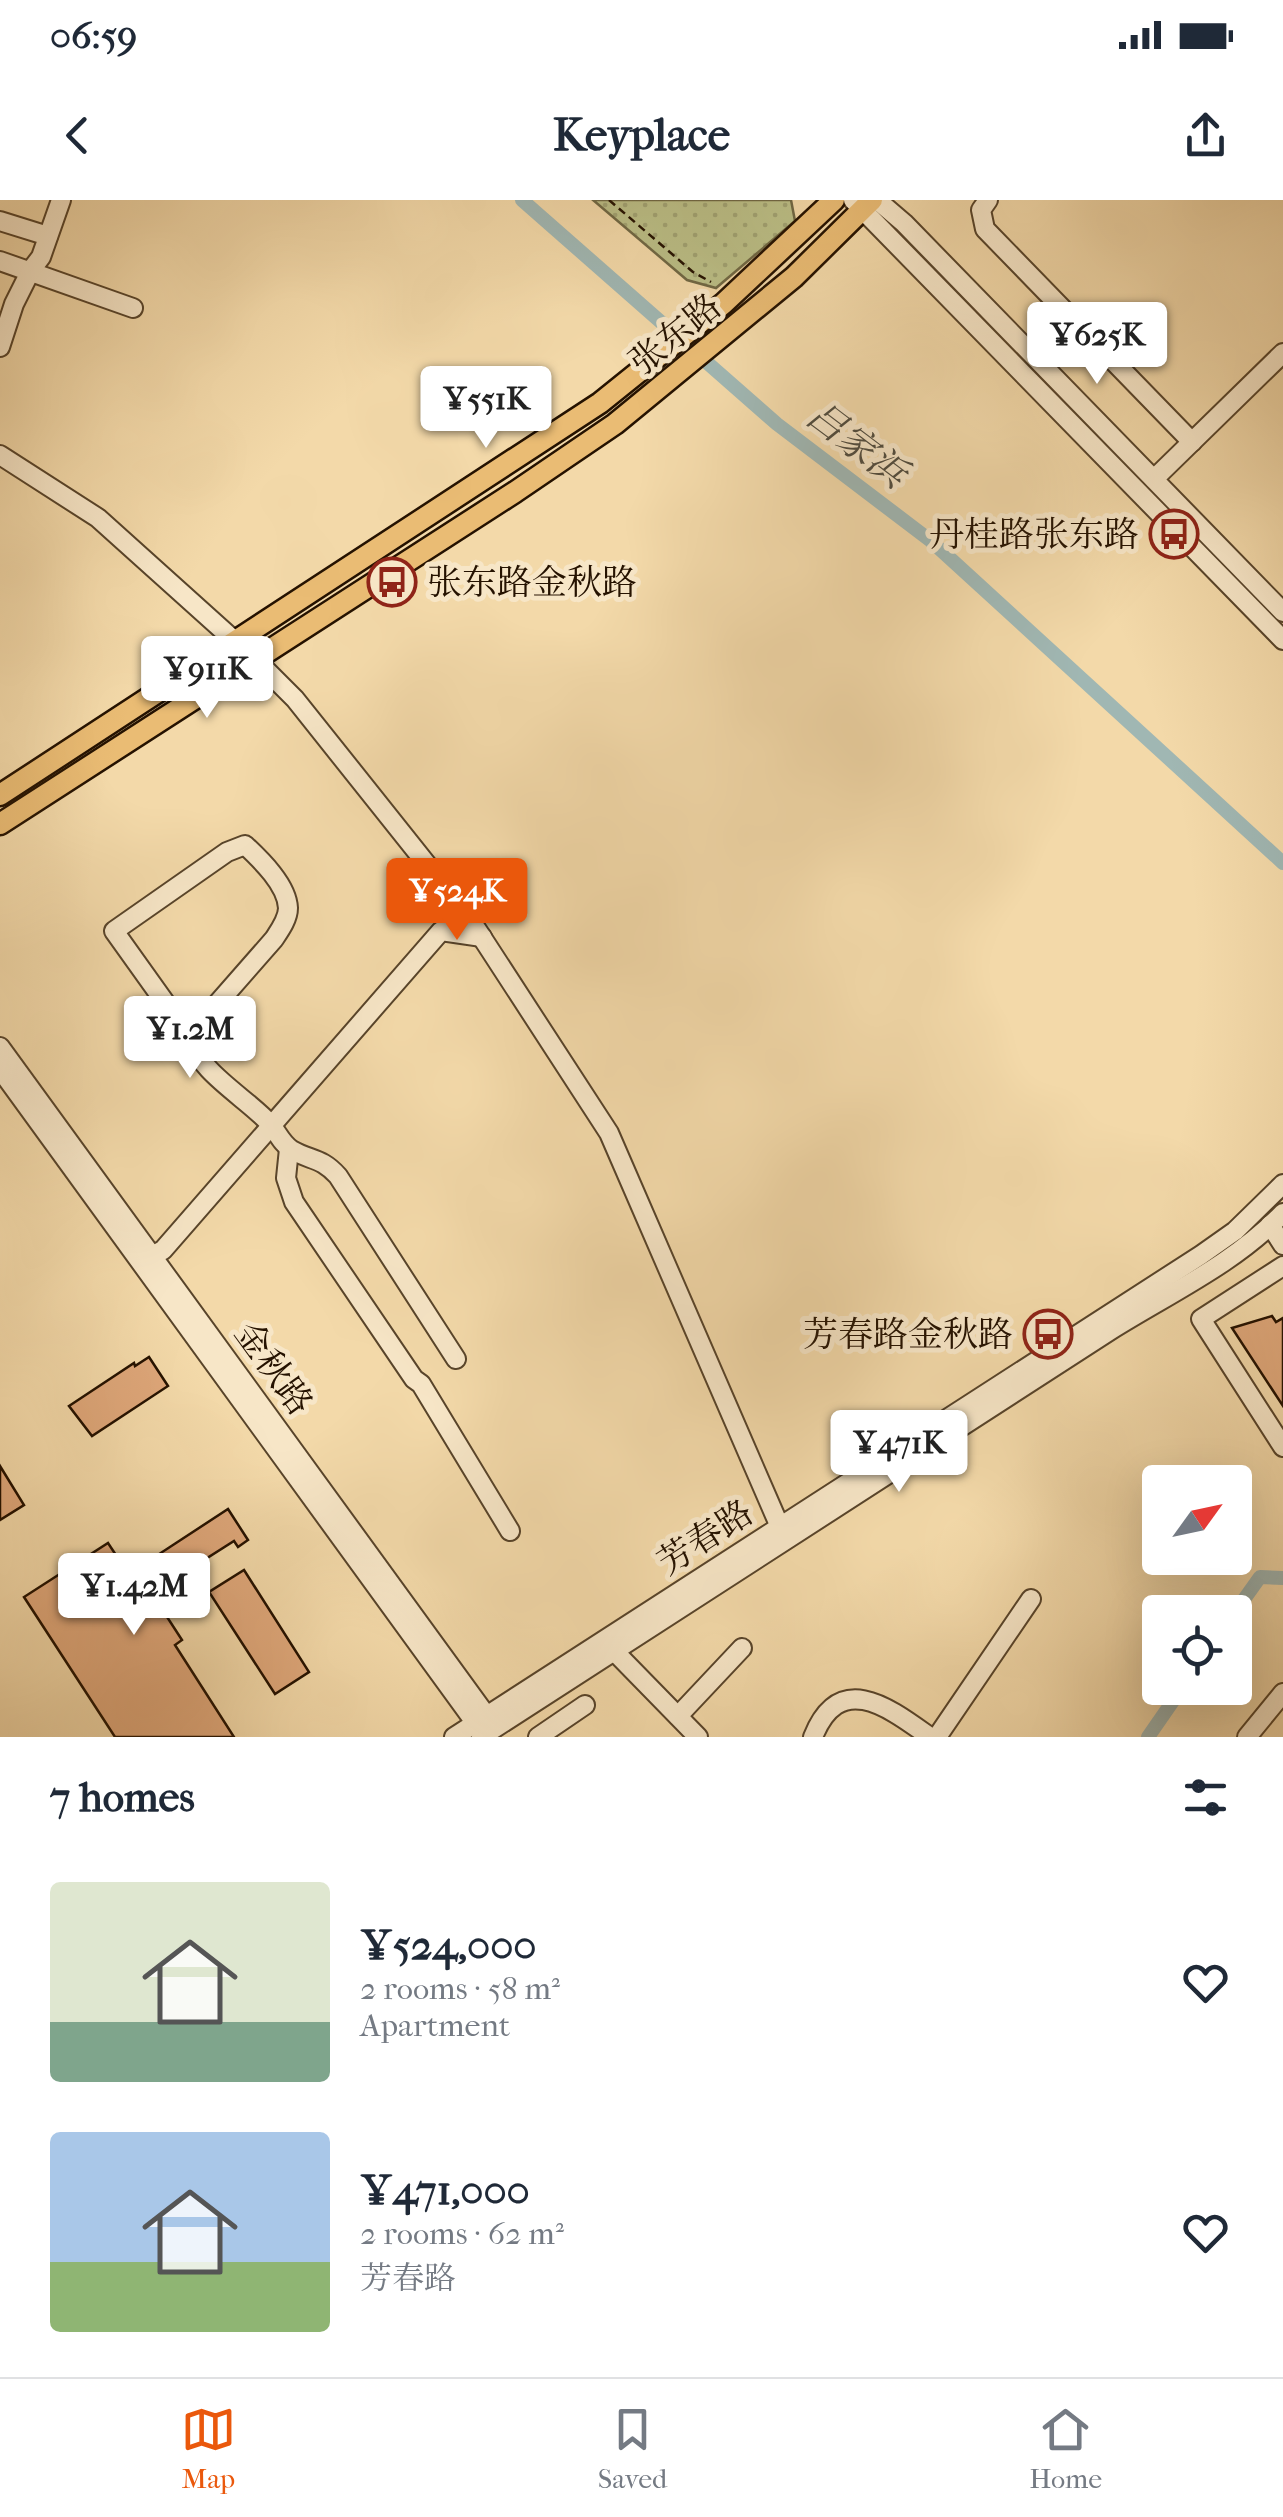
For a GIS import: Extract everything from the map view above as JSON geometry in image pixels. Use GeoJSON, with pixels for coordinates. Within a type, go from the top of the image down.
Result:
{"type":"FeatureCollection","features":[{"type":"Feature","properties":{"kind":"main road","name":"张东路"},"geometry":{"type":"LineString","coordinates":[[0,795],[540,445],[641,372],[723,304],[834,200]]}},
{"type":"Feature","properties":{"kind":"main road","name":"张东路"},"geometry":{"type":"LineString","coordinates":[[0,824],[568,457],[660,388],[804,269],[866,202]]}},
{"type":"Feature","properties":{"kind":"street"},"geometry":{"type":"LineString","coordinates":[[0,347],[30,270],[41,257],[61,200]]}},
{"type":"Feature","properties":{"kind":"street"},"geometry":{"type":"LineString","coordinates":[[988,200],[981,210],[985,229],[1192,442]]}},
{"type":"Feature","properties":{"kind":"street"},"geometry":{"type":"LineString","coordinates":[[866,202],[904,223],[1283,612]]}},
{"type":"Feature","properties":{"kind":"street"},"geometry":{"type":"LineString","coordinates":[[866,202],[1283,640]]}},
{"type":"Feature","properties":{"kind":"street"},"geometry":{"type":"LineString","coordinates":[[0,222],[48,236]]}},
{"type":"Feature","properties":{"kind":"street"},"geometry":{"type":"LineString","coordinates":[[0,261],[132,308]]}},
{"type":"Feature","properties":{"kind":"street"},"geometry":{"type":"LineString","coordinates":[[1154,479],[1283,354]]}},
{"type":"Feature","properties":{"kind":"street"},"geometry":{"type":"LineString","coordinates":[[0,455],[98,518],[296,699],[482,937],[609,1133],[780,1527]]}},
{"type":"Feature","properties":{"kind":"street"},"geometry":{"type":"LineString","coordinates":[[189,1036],[274,939],[285,921],[288,908],[284,895],[266,866],[245,845],[226,852],[114,931],[189,1036],[191,1046],[230,1090],[270,1124],[289,1149],[324,1161],[338,1176],[456,1359]]}},
{"type":"Feature","properties":{"kind":"street"},"geometry":{"type":"LineString","coordinates":[[152,1256],[162,1250],[441,930],[482,937]]}},
{"type":"Feature","properties":{"kind":"street","name":"金秋路"},"geometry":{"type":"LineString","coordinates":[[0,1047],[484,1728]]}},
{"type":"Feature","properties":{"kind":"street","name":"金秋路"},"geometry":{"type":"LineString","coordinates":[[0,1069],[484,1728]]}},
{"type":"Feature","properties":{"kind":"street"},"geometry":{"type":"LineString","coordinates":[[289,1149],[286,1178],[294,1202],[421,1384],[510,1531]]}},
{"type":"Feature","properties":{"kind":"street","name":"芳春路"},"geometry":{"type":"LineString","coordinates":[[484,1728],[780,1527],[1201,1255],[1235,1231],[1283,1184]]}},
{"type":"Feature","properties":{"kind":"street"},"geometry":{"type":"LineString","coordinates":[[1277,1219],[1283,1245]]}},
{"type":"Feature","properties":{"kind":"street","name":"芳春路"},"geometry":{"type":"LineString","coordinates":[[454,1737],[484,1728],[540,1699],[1110,1330],[1181,1290],[1247,1246],[1277,1219]]}},
{"type":"Feature","properties":{"kind":"street"},"geometry":{"type":"LineString","coordinates":[[1201,1319],[1283,1266]]}},
{"type":"Feature","properties":{"kind":"street"},"geometry":{"type":"LineString","coordinates":[[1181,1290],[1283,1447]]}},
{"type":"Feature","properties":{"kind":"street"},"geometry":{"type":"LineString","coordinates":[[812,1737],[839,1700],[853,1697],[897,1714],[934,1737],[1031,1599]]}},
{"type":"Feature","properties":{"kind":"street"},"geometry":{"type":"LineString","coordinates":[[678,1716],[742,1648]]}},
{"type":"Feature","properties":{"kind":"street"},"geometry":{"type":"LineString","coordinates":[[614,1651],[698,1737]]}},
{"type":"Feature","properties":{"kind":"street"},"geometry":{"type":"LineString","coordinates":[[1248,1737],[1283,1693]]}},
{"type":"Feature","properties":{"kind":"street"},"geometry":{"type":"LineString","coordinates":[[540,1699],[559,1722]]}},
{"type":"Feature","properties":{"kind":"street"},"geometry":{"type":"LineString","coordinates":[[538,1737],[585,1705]]}},
{"type":"Feature","properties":{"kind":"path"},"geometry":{"type":"LineString","coordinates":[[609,200],[693,272],[711,282]]}},
{"type":"Feature","properties":{"kind":"green space"},"geometry":{"type":"Polygon","coordinates":[[[593,200],[791,200],[795,221],[716,288],[687,280],[593,200]]]}},
{"type":"Feature","properties":{"kind":"building"},"geometry":{"type":"Polygon","coordinates":[[[1272,1316],[1276,1322],[1283,1318],[1283,1406],[1232,1328],[1272,1316]]]}},
{"type":"Feature","properties":{"kind":"building"},"geometry":{"type":"Polygon","coordinates":[[[149,1357],[168,1386],[92,1436],[69,1406],[149,1357]]]}},
{"type":"Feature","properties":{"kind":"building"},"geometry":{"type":"Polygon","coordinates":[[[0,1466],[24,1505],[0,1520],[0,1466]]]}},
{"type":"Feature","properties":{"kind":"building"},"geometry":{"type":"Polygon","coordinates":[[[228,1509],[248,1540],[238,1547],[234,1541],[179,1576],[183,1583],[156,1600],[182,1640],[175,1645],[234,1737],[115,1737],[24,1597],[108,1543],[141,1593],[162,1579],[150,1560],[228,1509]]]}},
{"type":"Feature","properties":{"kind":"building"},"geometry":{"type":"Polygon","coordinates":[[[244,1570],[309,1672],[275,1694],[209,1592],[244,1570]]]}},
{"type":"Feature","properties":{"kind":"waterway","name":"吕家浜"},"geometry":{"type":"LineString","coordinates":[[522,200],[777,424],[931,541],[1283,863]]}},
{"type":"Feature","properties":{"kind":"waterway"},"geometry":{"type":"LineString","coordinates":[[1247,1595],[1260,1577],[1283,1578]]}},
{"type":"Feature","properties":{"kind":"waterway"},"geometry":{"type":"LineString","coordinates":[[1148,1737],[1170,1705]]}},
{"type":"Feature","properties":{"kind":"place","name":"丹桂路张东路"},"geometry":{"type":"Point","coordinates":[1174,534]}},
{"type":"Feature","properties":{"kind":"place","name":"张东路金秋路"},"geometry":{"type":"Point","coordinates":[392,582]}},
{"type":"Feature","properties":{"kind":"place","name":"芳春路金秋路"},"geometry":{"type":"Point","coordinates":[1048,1334]}}]}
